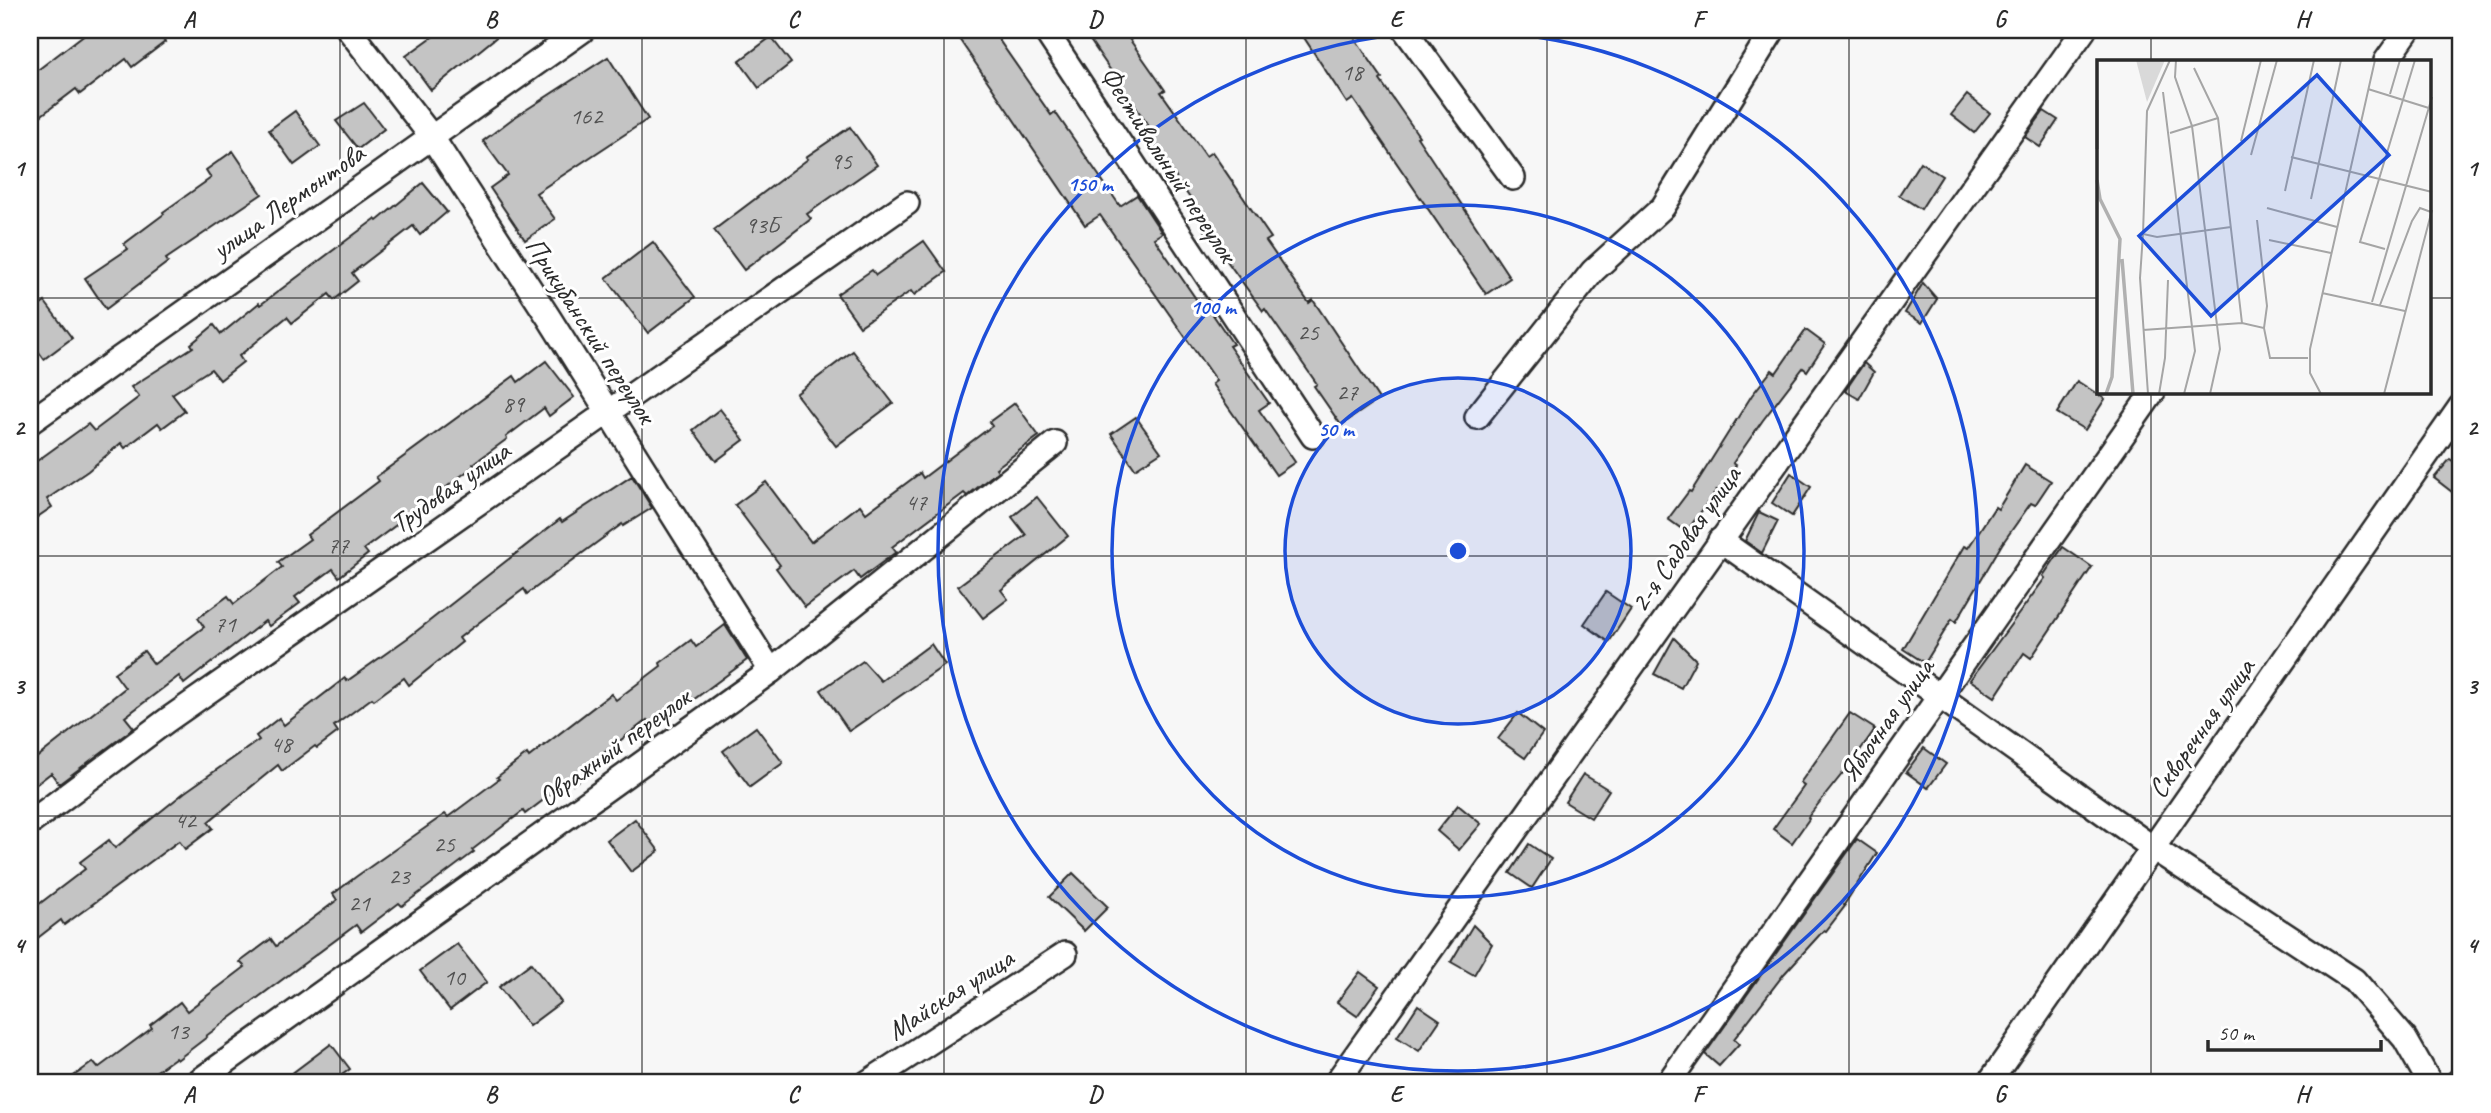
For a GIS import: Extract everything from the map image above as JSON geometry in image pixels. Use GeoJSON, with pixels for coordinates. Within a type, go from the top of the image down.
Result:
{"type":"FeatureCollection","features":[{"type":"Feature","properties":{"kind":"street","name":"Прикубанский переулок"},"geometry":{"type":"LineString","coordinates":[[349,30],[431,136],[771,671]]}},
{"type":"Feature","properties":{"kind":"street","name":"улица Лермонтова"},"geometry":{"type":"LineString","coordinates":[[30,422],[583,30]]}},
{"type":"Feature","properties":{"kind":"street","name":"Фестивальный переулок"},"geometry":{"type":"LineString","coordinates":[[1045,30],[1313,436]]}},
{"type":"Feature","properties":{"kind":"street"},"geometry":{"type":"LineString","coordinates":[[1405,30],[1513,178]]}},
{"type":"Feature","properties":{"kind":"street"},"geometry":{"type":"LineString","coordinates":[[1477,416],[1593,271],[1662,207],[1773,30]]}},
{"type":"Feature","properties":{"kind":"street","name":"2-я Садовая улица"},"geometry":{"type":"LineString","coordinates":[[1336,1083],[2084,30]]}},
{"type":"Feature","properties":{"kind":"street"},"geometry":{"type":"LineString","coordinates":[[2387,60],[2408,30]]}},
{"type":"Feature","properties":{"kind":"street","name":"Трудовая улица"},"geometry":{"type":"LineString","coordinates":[[30,823],[166,721],[907,203]]}},
{"type":"Feature","properties":{"kind":"street","name":"Яблочная улица"},"geometry":{"type":"LineString","coordinates":[[1668,1083],[2152,394]]}},
{"type":"Feature","properties":{"kind":"street","name":"Скворечная улица"},"geometry":{"type":"LineString","coordinates":[[1989,1083],[2461,406]]}},
{"type":"Feature","properties":{"kind":"street","name":"Овражный переулок"},"geometry":{"type":"LineString","coordinates":[[196,1083],[771,671],[1055,443]]}},
{"type":"Feature","properties":{"kind":"street"},"geometry":{"type":"LineString","coordinates":[[1720,540],[2153,848],[2354,980],[2405,1039],[2430,1083]]}},
{"type":"Feature","properties":{"kind":"street","name":"Майская улица"},"geometry":{"type":"LineString","coordinates":[[867,1083],[1065,954]]}},
{"type":"Feature","properties":{"kind":"street"},"geometry":{"type":"LineString","coordinates":[[2457,1083],[2461,1079]]}},
{"type":"Feature","properties":{"kind":"building"},"geometry":{"type":"Polygon","coordinates":[[[90,30],[155,30],[165,42],[132,67],[126,59],[80,94],[76,89],[30,124],[30,76],[90,30]]]}},
{"type":"Feature","properties":{"kind":"building"},"geometry":{"type":"Polygon","coordinates":[[[442,30],[505,30],[431,90],[406,56],[442,30]]]}},
{"type":"Feature","properties":{"kind":"building"},"geometry":{"type":"Polygon","coordinates":[[[953,30],[992,30],[1051,115],[1055,112],[1120,206],[1137,195],[1162,233],[1154,238],[1203,309],[1207,306],[1233,344],[1229,346],[1269,403],[1259,410],[1295,462],[1276,475],[1212,384],[1216,381],[1100,215],[1085,225],[953,30]]]}},
{"type":"Feature","properties":{"kind":"building"},"geometry":{"type":"Polygon","coordinates":[[[1083,30],[1123,30],[1165,90],[1161,92],[1206,156],[1212,152],[1271,238],[1266,241],[1309,303],[1313,300],[1379,399],[1341,425],[1314,386],[1317,384],[1265,309],[1263,311],[1204,229],[1209,226],[1142,128],[1148,125],[1083,30]]]}},
{"type":"Feature","properties":{"kind":"building"},"geometry":{"type":"Polygon","coordinates":[[[1299,30],[1349,30],[1510,278],[1486,294],[1353,99],[1347,103],[1299,30]]]}},
{"type":"Feature","properties":{"kind":"building"},"geometry":{"type":"Polygon","coordinates":[[[771,37],[791,63],[759,88],[739,61],[771,37]]]}},
{"type":"Feature","properties":{"kind":"building"},"geometry":{"type":"Polygon","coordinates":[[[608,57],[648,119],[536,193],[555,219],[525,240],[490,188],[508,175],[483,141],[608,57]]]}},
{"type":"Feature","properties":{"kind":"building"},"geometry":{"type":"Polygon","coordinates":[[[1967,95],[1990,113],[1974,133],[1951,115],[1967,95]]]}},
{"type":"Feature","properties":{"kind":"building"},"geometry":{"type":"Polygon","coordinates":[[[364,103],[384,129],[358,149],[336,121],[364,103]]]}},
{"type":"Feature","properties":{"kind":"building"},"geometry":{"type":"Polygon","coordinates":[[[295,111],[320,146],[294,165],[269,130],[295,111]]]}},
{"type":"Feature","properties":{"kind":"building"},"geometry":{"type":"Polygon","coordinates":[[[2044,111],[2058,120],[2040,147],[2025,137],[2044,111]]]}},
{"type":"Feature","properties":{"kind":"building"},"geometry":{"type":"Polygon","coordinates":[[[850,127],[877,165],[807,214],[811,219],[744,270],[714,230],[808,159],[806,157],[850,127]]]}},
{"type":"Feature","properties":{"kind":"building"},"geometry":{"type":"Polygon","coordinates":[[[233,151],[262,194],[166,259],[168,262],[106,309],[85,278],[128,249],[124,244],[211,178],[206,170],[233,151]]]}},
{"type":"Feature","properties":{"kind":"building"},"geometry":{"type":"Polygon","coordinates":[[[1920,162],[1942,176],[1921,209],[1899,195],[1920,162]]]}},
{"type":"Feature","properties":{"kind":"building"},"geometry":{"type":"Polygon","coordinates":[[[423,183],[447,212],[420,235],[413,226],[352,273],[358,281],[334,300],[329,294],[292,323],[287,317],[239,356],[243,362],[220,380],[211,369],[172,394],[185,411],[162,428],[158,423],[125,448],[121,443],[88,471],[47,499],[52,507],[30,522],[30,466],[88,424],[94,431],[139,397],[131,387],[193,347],[191,344],[214,325],[221,334],[259,303],[260,305],[375,219],[377,221],[423,183]]]}},
{"type":"Feature","properties":{"kind":"building"},"geometry":{"type":"Polygon","coordinates":[[[924,241],[946,272],[914,295],[911,291],[860,326],[837,294],[872,270],[876,275],[924,241]]]}},
{"type":"Feature","properties":{"kind":"building"},"geometry":{"type":"Polygon","coordinates":[[[653,242],[695,297],[648,333],[606,278],[653,242]]]}},
{"type":"Feature","properties":{"kind":"building"},"geometry":{"type":"Polygon","coordinates":[[[1923,283],[1937,299],[1922,323],[1905,313],[1923,283]]]}},
{"type":"Feature","properties":{"kind":"building"},"geometry":{"type":"Polygon","coordinates":[[[45,302],[72,338],[44,359],[30,340],[30,313],[45,302]]]}},
{"type":"Feature","properties":{"kind":"building"},"geometry":{"type":"Polygon","coordinates":[[[1806,330],[1825,344],[1807,371],[1803,368],[1763,420],[1733,463],[1736,465],[1720,491],[1717,490],[1686,532],[1668,519],[1689,491],[1691,492],[1752,395],[1772,370],[1776,373],[1806,330]]]}},
{"type":"Feature","properties":{"kind":"building"},"geometry":{"type":"Polygon","coordinates":[[[853,351],[893,403],[836,446],[796,394],[853,351]]]}},
{"type":"Feature","properties":{"kind":"building"},"geometry":{"type":"Polygon","coordinates":[[[546,361],[574,397],[549,416],[544,408],[506,437],[507,439],[435,496],[437,498],[364,549],[368,554],[339,577],[333,569],[295,597],[300,603],[269,626],[265,621],[184,684],[179,676],[125,717],[134,728],[59,784],[51,773],[30,789],[30,763],[125,688],[114,673],[144,651],[154,664],[204,627],[198,618],[228,596],[234,604],[282,567],[278,562],[310,539],[307,535],[379,481],[376,477],[514,376],[518,382],[546,361]]]}},
{"type":"Feature","properties":{"kind":"building"},"geometry":{"type":"Polygon","coordinates":[[[1864,363],[1874,372],[1859,399],[1845,391],[1864,363]]]}},
{"type":"Feature","properties":{"kind":"building"},"geometry":{"type":"Polygon","coordinates":[[[2077,381],[2105,399],[2085,430],[2057,413],[2077,381]]]}},
{"type":"Feature","properties":{"kind":"building"},"geometry":{"type":"Polygon","coordinates":[[[1015,403],[1039,436],[996,468],[998,471],[967,496],[964,493],[892,547],[896,552],[860,579],[854,571],[805,607],[776,568],[780,565],[735,505],[766,482],[811,542],[860,505],[866,513],[920,473],[923,478],[992,426],[989,422],[1015,403]]]}},
{"type":"Feature","properties":{"kind":"building"},"geometry":{"type":"Polygon","coordinates":[[[720,409],[744,440],[716,461],[693,430],[720,409]]]}},
{"type":"Feature","properties":{"kind":"building"},"geometry":{"type":"Polygon","coordinates":[[[1136,417],[1161,452],[1135,469],[1111,434],[1136,417]]]}},
{"type":"Feature","properties":{"kind":"building"},"geometry":{"type":"Polygon","coordinates":[[[2450,459],[2461,467],[2461,499],[2434,478],[2450,459]]]}},
{"type":"Feature","properties":{"kind":"building"},"geometry":{"type":"Polygon","coordinates":[[[2025,465],[2051,481],[2035,505],[2031,503],[2002,544],[1956,622],[1952,619],[1925,663],[1903,649],[1964,546],[1968,548],[1995,507],[1998,509],[2025,465]]]}},
{"type":"Feature","properties":{"kind":"building"},"geometry":{"type":"Polygon","coordinates":[[[1791,473],[1811,487],[1792,516],[1772,503],[1791,473]]]}},
{"type":"Feature","properties":{"kind":"building"},"geometry":{"type":"Polygon","coordinates":[[[632,476],[652,508],[623,526],[622,524],[527,594],[524,589],[459,638],[462,642],[409,685],[404,678],[334,726],[338,732],[317,748],[315,746],[282,771],[278,765],[208,822],[213,828],[185,849],[179,841],[64,925],[61,920],[30,944],[30,911],[85,869],[80,862],[109,840],[115,848],[185,792],[259,740],[256,736],[279,718],[284,725],[345,678],[347,681],[409,637],[560,519],[562,522],[632,476]]]}},
{"type":"Feature","properties":{"kind":"building"},"geometry":{"type":"Polygon","coordinates":[[[1037,497],[1068,536],[1001,590],[1008,599],[983,618],[958,586],[1026,535],[1012,517],[1037,497]]]}},
{"type":"Feature","properties":{"kind":"building"},"geometry":{"type":"Polygon","coordinates":[[[1759,512],[1778,521],[1762,553],[1745,541],[1759,512]]]}},
{"type":"Feature","properties":{"kind":"building"},"geometry":{"type":"Polygon","coordinates":[[[2063,547],[2092,567],[2031,658],[2024,653],[1995,697],[1970,680],[2045,578],[2043,576],[2063,547]]]}},
{"type":"Feature","properties":{"kind":"building"},"geometry":{"type":"Polygon","coordinates":[[[1606,592],[1631,609],[1609,642],[1584,624],[1606,592]]]}},
{"type":"Feature","properties":{"kind":"building"},"geometry":{"type":"Polygon","coordinates":[[[725,625],[747,660],[689,703],[686,699],[651,725],[647,720],[595,760],[599,765],[573,784],[570,780],[525,814],[523,811],[402,906],[399,903],[361,932],[356,925],[177,1060],[175,1058],[140,1083],[64,1083],[93,1062],[98,1068],[152,1028],[150,1025],[180,1002],[187,1011],[245,967],[240,962],[271,939],[276,946],[337,900],[333,894],[445,814],[448,817],[527,754],[529,757],[611,694],[616,700],[691,640],[696,647],[725,625]]]}},
{"type":"Feature","properties":{"kind":"building"},"geometry":{"type":"Polygon","coordinates":[[[1674,638],[1696,660],[1681,688],[1654,674],[1674,638]]]}},
{"type":"Feature","properties":{"kind":"building"},"geometry":{"type":"Polygon","coordinates":[[[931,644],[945,665],[849,731],[821,690],[863,661],[881,681],[931,644]]]}},
{"type":"Feature","properties":{"kind":"building"},"geometry":{"type":"Polygon","coordinates":[[[1518,713],[1543,733],[1525,758],[1498,739],[1518,713]]]}},
{"type":"Feature","properties":{"kind":"building"},"geometry":{"type":"Polygon","coordinates":[[[1850,713],[1875,729],[1808,817],[1792,843],[1773,829],[1804,786],[1800,783],[1850,713]]]}},
{"type":"Feature","properties":{"kind":"building"},"geometry":{"type":"Polygon","coordinates":[[[756,727],[783,763],[750,787],[723,751],[756,727]]]}},
{"type":"Feature","properties":{"kind":"building"},"geometry":{"type":"Polygon","coordinates":[[[1924,748],[1946,764],[1928,788],[1906,772],[1924,748]]]}},
{"type":"Feature","properties":{"kind":"building"},"geometry":{"type":"Polygon","coordinates":[[[1583,774],[1609,790],[1591,818],[1565,802],[1583,774]]]}},
{"type":"Feature","properties":{"kind":"building"},"geometry":{"type":"Polygon","coordinates":[[[1458,805],[1481,824],[1459,850],[1437,831],[1458,805]]]}},
{"type":"Feature","properties":{"kind":"building"},"geometry":{"type":"Polygon","coordinates":[[[635,819],[659,851],[631,872],[607,840],[635,819]]]}},
{"type":"Feature","properties":{"kind":"building"},"geometry":{"type":"Polygon","coordinates":[[[1857,839],[1877,853],[1845,906],[1826,931],[1824,930],[1784,974],[1734,1039],[1739,1044],[1719,1066],[1705,1054],[1857,839]]]}},
{"type":"Feature","properties":{"kind":"building"},"geometry":{"type":"Polygon","coordinates":[[[1529,844],[1551,859],[1532,888],[1510,873],[1529,844]]]}},
{"type":"Feature","properties":{"kind":"building"},"geometry":{"type":"Polygon","coordinates":[[[1073,873],[1108,907],[1084,931],[1049,897],[1073,873]]]}},
{"type":"Feature","properties":{"kind":"building"},"geometry":{"type":"Polygon","coordinates":[[[1473,925],[1492,944],[1474,975],[1451,962],[1473,925]]]}},
{"type":"Feature","properties":{"kind":"building"},"geometry":{"type":"Polygon","coordinates":[[[457,944],[487,982],[450,1010],[420,971],[457,944]]]}},
{"type":"Feature","properties":{"kind":"building"},"geometry":{"type":"Polygon","coordinates":[[[531,963],[561,1002],[529,1026],[499,987],[531,963]]]}},
{"type":"Feature","properties":{"kind":"building"},"geometry":{"type":"Polygon","coordinates":[[[1360,972],[1379,986],[1357,1016],[1337,1002],[1360,972]]]}},
{"type":"Feature","properties":{"kind":"building"},"geometry":{"type":"Polygon","coordinates":[[[1418,1005],[1440,1020],[1419,1051],[1397,1037],[1418,1005]]]}},
{"type":"Feature","properties":{"kind":"building"},"geometry":{"type":"Polygon","coordinates":[[[331,1044],[350,1069],[331,1083],[279,1083],[331,1044]]]}}]}
